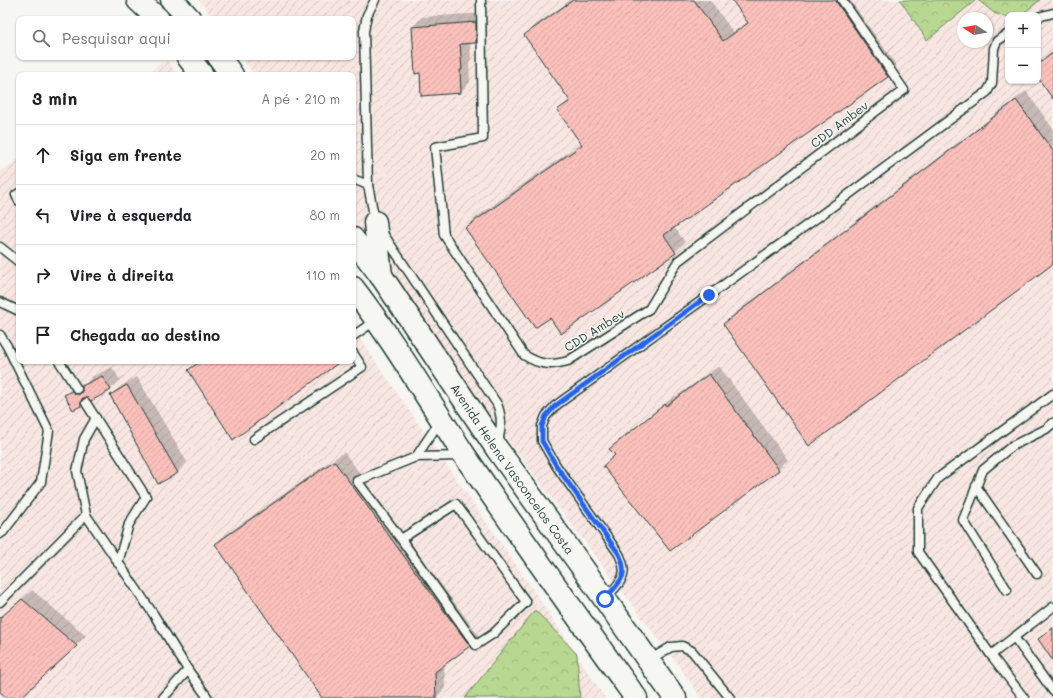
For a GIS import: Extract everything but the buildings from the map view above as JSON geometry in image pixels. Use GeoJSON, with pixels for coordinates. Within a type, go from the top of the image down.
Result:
{"type":"FeatureCollection","features":[{"type":"Feature","properties":{"kind":"highway"},"geometry":{"type":"LineString","coordinates":[[138,0],[155,16]]}},
{"type":"Feature","properties":{"kind":"highway"},"geometry":{"type":"LineString","coordinates":[[172,0],[187,16]]}},
{"type":"Feature","properties":{"kind":"highway"},"geometry":{"type":"LineString","coordinates":[[190,60],[200,72]]}},
{"type":"Feature","properties":{"kind":"highway"},"geometry":{"type":"LineString","coordinates":[[221,60],[230,72]]}},
{"type":"Feature","properties":{"kind":"highway"},"geometry":{"type":"LineString","coordinates":[[375,222],[382,277]]}},
{"type":"Feature","properties":{"kind":"highway","name":"Avenida Helena Vasconcelos Costa"},"geometry":{"type":"LineString","coordinates":[[356,243],[382,277],[496,449],[605,599],[674,698]]}},
{"type":"Feature","properties":{"kind":"highway"},"geometry":{"type":"LineString","coordinates":[[356,292],[376,320],[465,456],[557,590],[636,698]]}},
{"type":"Feature","properties":{"kind":"lane"},"geometry":{"type":"LineString","coordinates":[[375,0],[368,15],[364,31],[368,185],[375,222],[497,404],[501,415],[502,425],[496,449]]}},
{"type":"Feature","properties":{"kind":"lane","name":"CDD Ambev"},"geometry":{"type":"LineString","coordinates":[[481,0],[483,138],[435,147],[444,235],[524,355],[535,361],[549,365],[568,361],[649,309],[678,261],[904,90],[842,0]]}},
{"type":"Feature","properties":{"kind":"lane"},"geometry":{"type":"LineString","coordinates":[[1041,17],[1053,13]]}},
{"type":"Feature","properties":{"kind":"lane"},"geometry":{"type":"LineString","coordinates":[[605,599],[623,578],[625,565],[619,554],[557,467],[542,441],[542,426],[546,416],[555,406],[825,212],[987,92],[992,83],[994,48],[997,41],[1005,36]]}},
{"type":"Feature","properties":{"kind":"lane"},"geometry":{"type":"LineString","coordinates":[[356,180],[368,185]]}},
{"type":"Feature","properties":{"kind":"lane"},"geometry":{"type":"LineString","coordinates":[[0,247],[16,260]]}},
{"type":"Feature","properties":{"kind":"lane"},"geometry":{"type":"LineString","coordinates":[[0,302],[16,310]]}},
{"type":"Feature","properties":{"kind":"lane"},"geometry":{"type":"LineString","coordinates":[[356,334],[376,320]]}},
{"type":"Feature","properties":{"kind":"lane"},"geometry":{"type":"LineString","coordinates":[[0,335],[4,346],[49,432],[41,482],[1,530]]}},
{"type":"Feature","properties":{"kind":"lane"},"geometry":{"type":"LineString","coordinates":[[254,439],[362,367],[356,358]]}},
{"type":"Feature","properties":{"kind":"lane"},"geometry":{"type":"LineString","coordinates":[[61,364],[77,389]]}},
{"type":"Feature","properties":{"kind":"lane"},"geometry":{"type":"LineString","coordinates":[[1024,698],[991,655],[918,552],[918,508],[938,478],[1053,394]]}},
{"type":"Feature","properties":{"kind":"lane"},"geometry":{"type":"LineString","coordinates":[[86,403],[146,497],[129,524],[118,563]]}},
{"type":"Feature","properties":{"kind":"lane"},"geometry":{"type":"LineString","coordinates":[[96,418],[84,439],[77,471],[86,515],[208,698]]}},
{"type":"Feature","properties":{"kind":"lane"},"geometry":{"type":"LineString","coordinates":[[416,457],[441,420]]}},
{"type":"Feature","properties":{"kind":"lane"},"geometry":{"type":"LineString","coordinates":[[1007,590],[964,520],[983,470],[1012,446],[1053,423]]}},
{"type":"Feature","properties":{"kind":"lane"},"geometry":{"type":"LineString","coordinates":[[401,539],[456,504],[526,602],[492,634],[476,645],[401,539],[357,481],[416,457],[465,456]]}},
{"type":"Feature","properties":{"kind":"lane"},"geometry":{"type":"LineString","coordinates":[[976,486],[1037,574]]}},
{"type":"Feature","properties":{"kind":"lane"},"geometry":{"type":"LineString","coordinates":[[0,602],[86,515]]}},
{"type":"Feature","properties":{"kind":"lane"},"geometry":{"type":"LineString","coordinates":[[991,655],[1053,607]]}},
{"type":"Feature","properties":{"kind":"lane"},"geometry":{"type":"LineString","coordinates":[[1014,637],[1053,691]]}},
{"type":"Feature","properties":{"kind":"lane"},"geometry":{"type":"LineString","coordinates":[[648,661],[671,647],[682,646],[692,651],[730,698]]}},
{"type":"Feature","properties":{"kind":"lane"},"geometry":{"type":"LineString","coordinates":[[163,698],[188,670]]}},
{"type":"Feature","properties":{"kind":"shaded area"},"geometry":{"type":"Polygon","coordinates":[[[199,0],[900,0],[927,40],[957,16],[957,48],[993,48],[993,12],[1005,17],[1005,84],[1041,84],[1041,12],[1025,12],[1040,0],[1053,0],[1053,698],[701,698],[684,673],[504,435],[356,227],[356,72],[252,72],[244,60],[356,60],[356,16],[212,16],[199,0]]]}},
{"type":"Feature","properties":{"kind":"shaded area"},"geometry":{"type":"Polygon","coordinates":[[[976,0],[993,12],[961,12],[976,0]]]}},
{"type":"Feature","properties":{"kind":"shaded area"},"geometry":{"type":"Polygon","coordinates":[[[167,60],[176,72],[149,72],[167,60]]]}},
{"type":"Feature","properties":{"kind":"shaded area"},"geometry":{"type":"Polygon","coordinates":[[[16,161],[16,364],[356,364],[356,333],[531,587],[605,698],[0,698],[0,171],[16,161]]]}},
{"type":"Feature","properties":{"kind":"green space"},"geometry":{"type":"Polygon","coordinates":[[[900,0],[976,0],[961,12],[957,12],[957,16],[927,40],[900,0]]]}},
{"type":"Feature","properties":{"kind":"green space"},"geometry":{"type":"Polygon","coordinates":[[[978,0],[1040,0],[1025,12],[1005,12],[1005,17],[993,12],[978,0]]]}},
{"type":"Feature","properties":{"kind":"green space"},"geometry":{"type":"Polygon","coordinates":[[[535,610],[577,654],[580,698],[465,698],[535,610]]]}},
{"type":"Feature","properties":{"kind":"route"},"geometry":{"type":"LineString","coordinates":[[605,599],[623,578],[625,565],[619,554],[557,467],[542,441],[542,426],[546,416],[555,406],[709,295]]}}]}
